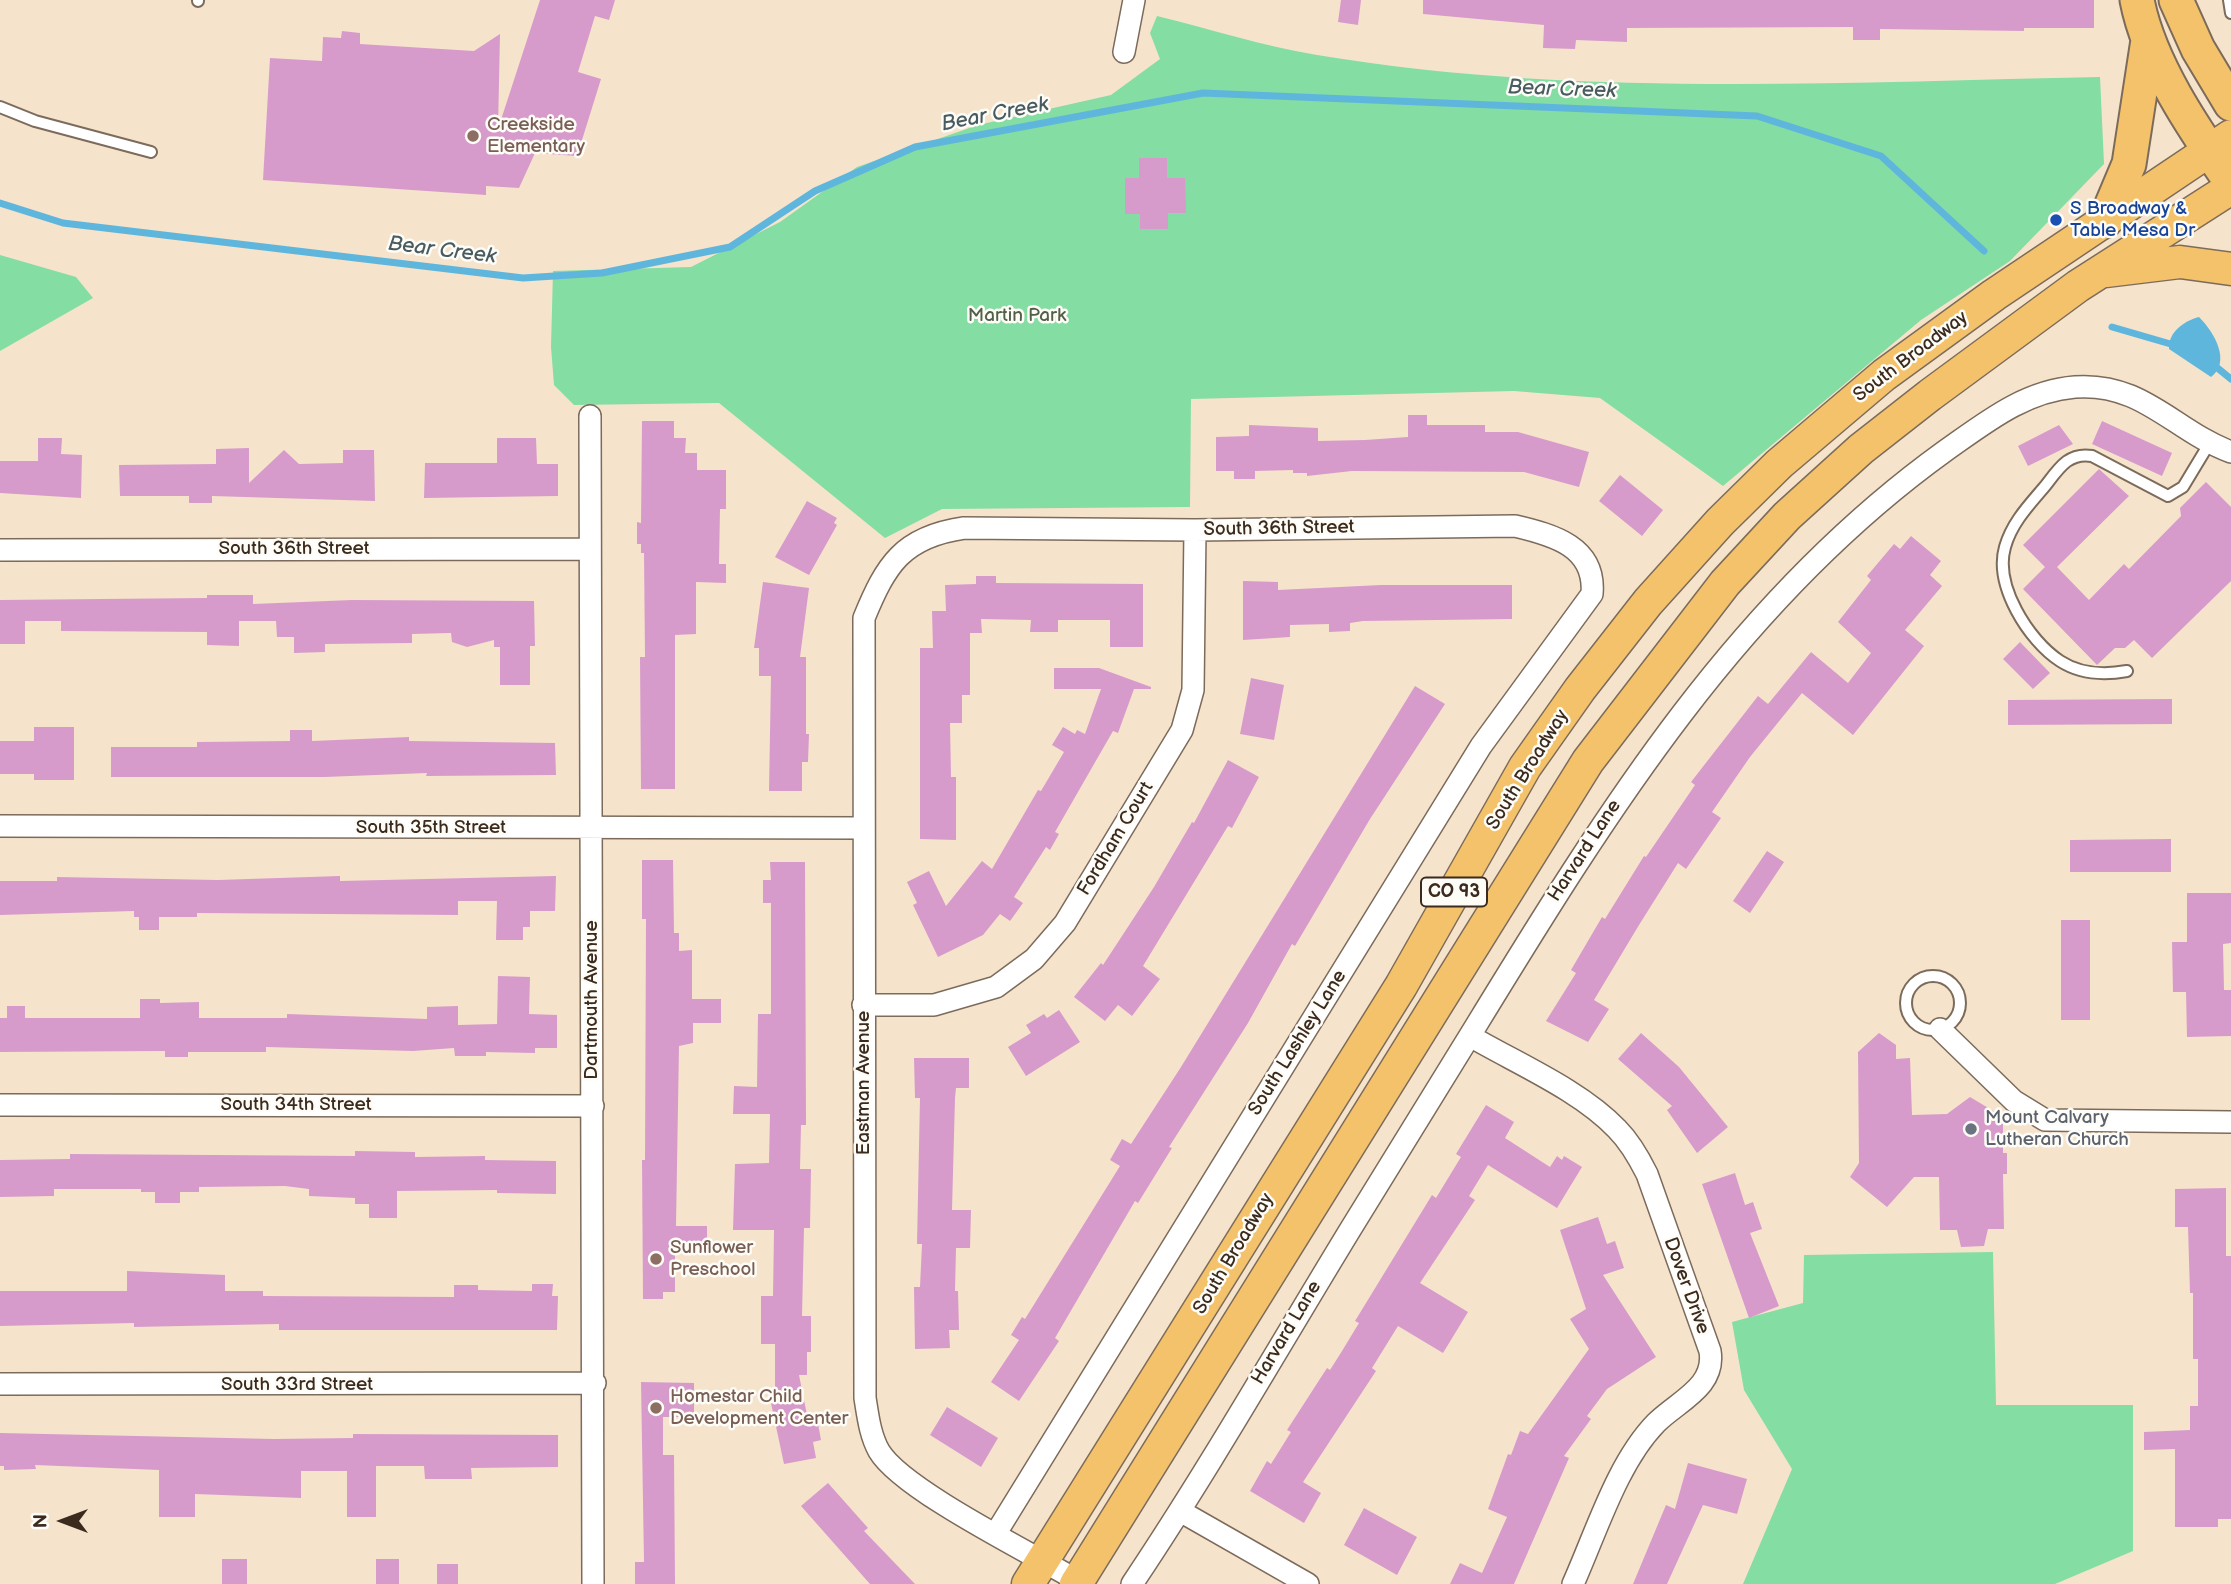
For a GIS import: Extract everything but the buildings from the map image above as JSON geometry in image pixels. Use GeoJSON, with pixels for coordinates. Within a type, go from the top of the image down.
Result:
{"type":"FeatureCollection","features":[{"type":"Feature","properties":{"kind":"highway"},"geometry":{"type":"LineString","coordinates":[[2137,0],[2148,40],[2220,143],[2231,182]]}},
{"type":"Feature","properties":{"kind":"highway"},"geometry":{"type":"LineString","coordinates":[[2176,0],[2198,49],[2231,104]]}},
{"type":"Feature","properties":{"kind":"highway"},"geometry":{"type":"LineString","coordinates":[[2105,221],[2130,164],[2148,40]]}},
{"type":"Feature","properties":{"kind":"main road","name":"South Broadway"},"geometry":{"type":"LineString","coordinates":[[1035,1572],[1401,986],[1525,767],[1580,689],[1647,602],[1720,522],[1833,417],[1938,334],[2220,143]]}},
{"type":"Feature","properties":{"kind":"main road","name":"South Broadway"},"geometry":{"type":"LineString","coordinates":[[1077,1583],[1588,761],[1665,657],[1725,583],[1787,516],[1861,450],[2025,324],[2199,206],[2231,188]]}},
{"type":"Feature","properties":{"kind":"main road"},"geometry":{"type":"LineString","coordinates":[[2101,272],[2180,262],[2231,269]]}},
{"type":"Feature","properties":{"kind":"street"},"geometry":{"type":"LineString","coordinates":[[1124,52],[1134,0]]}},
{"type":"Feature","properties":{"kind":"street","name":"Harvard Lane"},"geometry":{"type":"LineString","coordinates":[[1132,1584],[1180,1511],[1622,793],[1701,686],[1785,591],[1901,483],[1993,416],[2052,391],[2079,387],[2124,391],[2152,404],[2209,444],[2231,452]]}},
{"type":"Feature","properties":{"kind":"street","name":"Dartmouth Avenue"},"geometry":{"type":"LineString","coordinates":[[590,416],[593,1584]]}},
{"type":"Feature","properties":{"kind":"street","name":"South 36th Street"},"geometry":{"type":"LineString","coordinates":[[964,528],[1195,530],[1515,526],[1544,532],[1586,558]]}},
{"type":"Feature","properties":{"kind":"street","name":"Eastman Avenue"},"geometry":{"type":"LineString","coordinates":[[964,528],[943,531],[913,544],[888,566],[864,618],[865,1398],[870,1426],[879,1451],[903,1478],[996,1533],[1035,1572],[1077,1583]]}},
{"type":"Feature","properties":{"kind":"street","name":"Fordham Court"},"geometry":{"type":"LineString","coordinates":[[863,1005],[934,1005],[996,988],[1034,959],[1065,923],[1181,730],[1193,690],[1195,530]]}},
{"type":"Feature","properties":{"kind":"street","name":"South 36th Street"},"geometry":{"type":"LineString","coordinates":[[0,550],[589,549]]}},
{"type":"Feature","properties":{"kind":"street","name":"South Lashley Lane"},"geometry":{"type":"LineString","coordinates":[[996,1533],[1481,746],[1591,594],[1593,575],[1586,558]]}},
{"type":"Feature","properties":{"kind":"street","name":"South 35th Street"},"geometry":{"type":"LineString","coordinates":[[0,826],[863,828]]}},
{"type":"Feature","properties":{"kind":"street"},"geometry":{"type":"LineString","coordinates":[[1940,1029],[2014,1101],[2045,1120],[2231,1122]]}},
{"type":"Feature","properties":{"kind":"street","name":"Dover Drive"},"geometry":{"type":"LineString","coordinates":[[1470,1036],[1582,1100],[1616,1128],[1634,1149],[1647,1174],[1710,1351],[1712,1362],[1706,1380],[1655,1424],[1628,1461],[1573,1584]]}},
{"type":"Feature","properties":{"kind":"street","name":"South 34th Street"},"geometry":{"type":"LineString","coordinates":[[0,1105],[593,1106]]}},
{"type":"Feature","properties":{"kind":"street","name":"South 33rd Street"},"geometry":{"type":"LineString","coordinates":[[0,1384],[594,1383]]}},
{"type":"Feature","properties":{"kind":"street"},"geometry":{"type":"LineString","coordinates":[[1180,1511],[1308,1584]]}},
{"type":"Feature","properties":{"kind":"lane"},"geometry":{"type":"LineString","coordinates":[[2229,0],[2231,13]]}},
{"type":"Feature","properties":{"kind":"lane"},"geometry":{"type":"LineString","coordinates":[[0,107],[35,121],[151,152]]}},
{"type":"Feature","properties":{"kind":"lane"},"geometry":{"type":"LineString","coordinates":[[2127,671],[2101,675],[2060,661],[2035,636],[2009,599],[2003,567],[2005,549],[2014,523],[2065,461],[2081,454],[2092,456],[2168,496],[2183,488],[2209,444]]}},
{"type":"Feature","properties":{"kind":"lane"},"geometry":{"type":"LineString","coordinates":[[1926,976],[1949,981],[1959,994],[1960,1003],[1955,1019],[1940,1029],[1932,1030],[1916,1024],[1907,1009],[1906,1001],[1912,985],[1926,976]]}},
{"type":"Feature","properties":{"kind":"green space","name":"Martin Park"},"geometry":{"type":"Polygon","coordinates":[[[1157,16],[1317,55],[1512,77],[1610,82],[1806,84],[2100,77],[2104,164],[2010,261],[1921,320],[1723,486],[1600,398],[1514,391],[1191,399],[1190,507],[942,509],[885,538],[719,403],[574,405],[554,385],[551,347],[553,271],[691,267],[780,222],[857,167],[978,125],[1111,95],[1160,59],[1150,33],[1157,16]]]}},
{"type":"Feature","properties":{"kind":"green space"},"geometry":{"type":"Polygon","coordinates":[[[0,255],[76,277],[93,298],[0,351],[0,255]]]}},
{"type":"Feature","properties":{"kind":"green space"},"geometry":{"type":"Polygon","coordinates":[[[1993,1252],[1996,1405],[2133,1405],[2133,1551],[2055,1584],[1743,1584],[1792,1469],[1744,1390],[1732,1322],[1803,1303],[1804,1255],[1993,1252]]]}},
{"type":"Feature","properties":{"kind":"water"},"geometry":{"type":"Polygon","coordinates":[[[2199,317],[2215,339],[2220,356],[2217,371],[2211,377],[2169,349],[2174,332],[2188,321],[2199,317]]]}},
{"type":"Feature","properties":{"kind":"waterway","name":"Bear Creek"},"geometry":{"type":"LineString","coordinates":[[0,203],[63,223],[523,278],[602,273],[730,247],[815,191],[915,147],[1203,93],[1757,116],[1881,156],[1984,251]]}},
{"type":"Feature","properties":{"kind":"waterway","name":"Bear Creek"},"geometry":{"type":"LineString","coordinates":[[2112,327],[2174,345]]}},
{"type":"Feature","properties":{"kind":"waterway","name":"Bear Creek"},"geometry":{"type":"LineString","coordinates":[[2215,366],[2231,379]]}},
{"type":"Feature","properties":{"kind":"place","name":"Creekside Elementary"},"geometry":{"type":"Point","coordinates":[473,136]}},
{"type":"Feature","properties":{"kind":"place","name":"S Broadway & Table Mesa Dr"},"geometry":{"type":"Point","coordinates":[2056,220]}},
{"type":"Feature","properties":{"kind":"place","name":"Mount Calvary Lutheran Church"},"geometry":{"type":"Point","coordinates":[1971,1129]}},
{"type":"Feature","properties":{"kind":"place","name":"Sunflower Preschool"},"geometry":{"type":"Point","coordinates":[656,1259]}},
{"type":"Feature","properties":{"kind":"place","name":"Homestar Child Development Center"},"geometry":{"type":"Point","coordinates":[656,1408]}}]}
